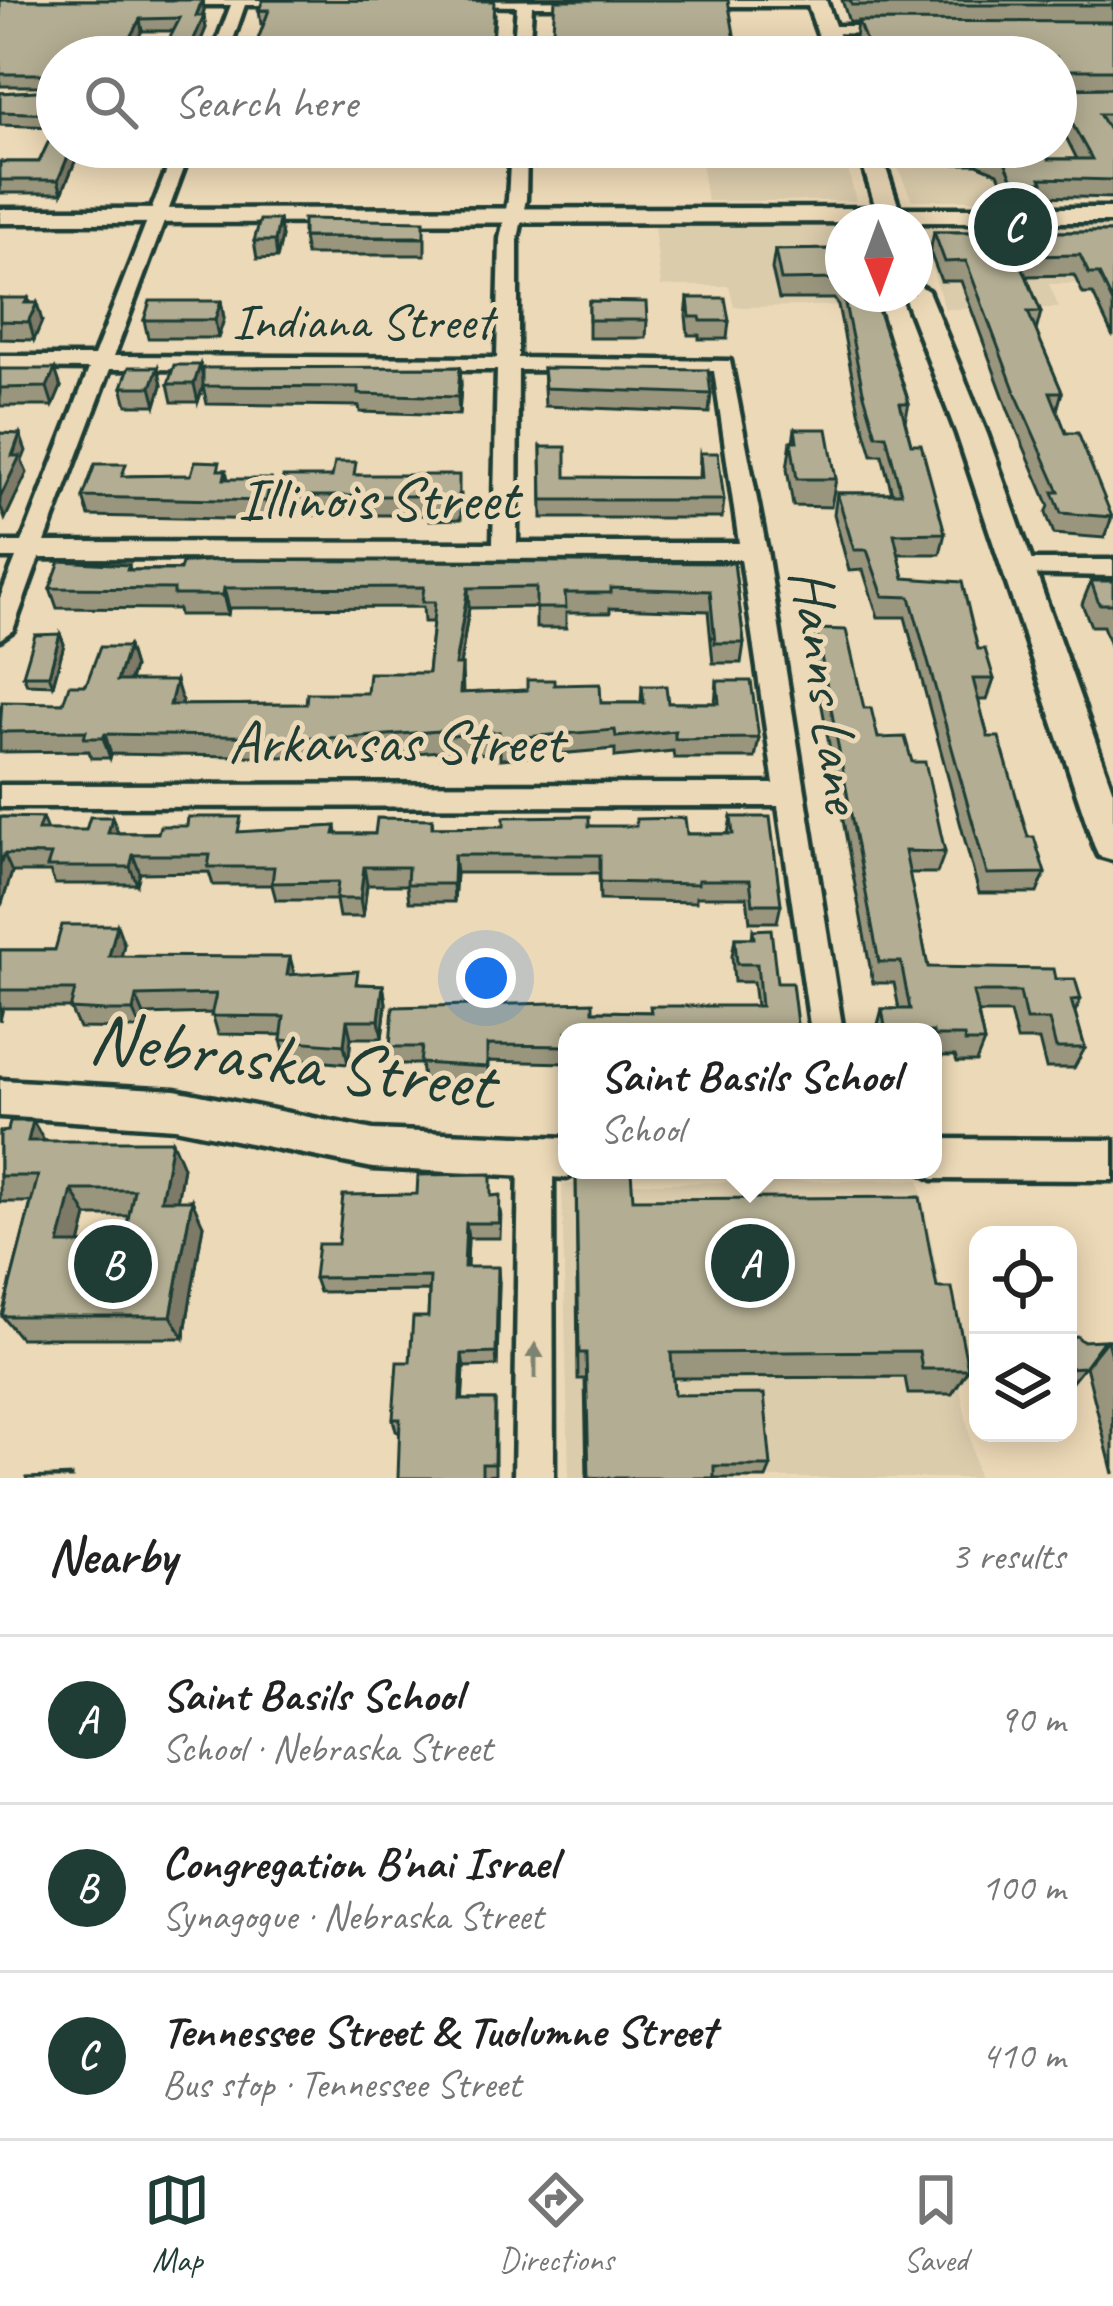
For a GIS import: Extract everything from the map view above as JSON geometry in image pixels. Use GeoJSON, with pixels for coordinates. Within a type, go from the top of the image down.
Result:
{"type":"FeatureCollection","features":[{"type":"Feature","properties":{"kind":"main road"},"geometry":{"type":"LineString","coordinates":[[817,1],[829,36]]}},
{"type":"Feature","properties":{"kind":"main road"},"geometry":{"type":"LineString","coordinates":[[875,168],[886,204]]}},
{"type":"Feature","properties":{"kind":"main road"},"geometry":{"type":"LineString","coordinates":[[933,218],[1113,215]]}},
{"type":"Feature","properties":{"kind":"main road"},"geometry":{"type":"LineString","coordinates":[[0,216],[825,218]]}},
{"type":"Feature","properties":{"kind":"main road"},"geometry":{"type":"LineString","coordinates":[[923,312],[1019,568],[1113,844]]}},
{"type":"Feature","properties":{"kind":"street"},"geometry":{"type":"LineString","coordinates":[[227,36],[240,1]]}},
{"type":"Feature","properties":{"kind":"street"},"geometry":{"type":"LineString","coordinates":[[522,36],[525,1]]}},
{"type":"Feature","properties":{"kind":"street"},"geometry":{"type":"LineString","coordinates":[[682,2],[817,1]]}},
{"type":"Feature","properties":{"kind":"street"},"geometry":{"type":"LineString","coordinates":[[144,2],[311,2]]}},
{"type":"Feature","properties":{"kind":"street"},"geometry":{"type":"LineString","coordinates":[[453,2],[615,2]]}},
{"type":"Feature","properties":{"kind":"street"},"geometry":{"type":"LineString","coordinates":[[827,30],[922,30]]}},
{"type":"Feature","properties":{"kind":"street"},"geometry":{"type":"LineString","coordinates":[[0,630],[176,168]]}},
{"type":"Feature","properties":{"kind":"street"},"geometry":{"type":"LineString","coordinates":[[505,550],[509,239],[518,168]]}},
{"type":"Feature","properties":{"kind":"street","name":"Indiana Street"},"geometry":{"type":"LineString","coordinates":[[0,362],[723,364]]}},
{"type":"Feature","properties":{"kind":"street","name":"Hanns Lane"},"geometry":{"type":"LineString","coordinates":[[723,364],[826,1023]]}},
{"type":"Feature","properties":{"kind":"street","name":"Illinois Street"},"geometry":{"type":"LineString","coordinates":[[0,550],[755,550]]}},
{"type":"Feature","properties":{"kind":"street"},"geometry":{"type":"LineString","coordinates":[[1019,568],[1113,568]]}},
{"type":"Feature","properties":{"kind":"street","name":"Arkansas Street"},"geometry":{"type":"LineString","coordinates":[[0,796],[792,795]]}},
{"type":"Feature","properties":{"kind":"street","name":"Nebraska Street"},"geometry":{"type":"LineString","coordinates":[[0,1098],[175,1109],[373,1149],[551,1158]]}},
{"type":"Feature","properties":{"kind":"street"},"geometry":{"type":"LineString","coordinates":[[534,1478],[551,1158]]}},
{"type":"Feature","properties":{"kind":"street"},"geometry":{"type":"LineString","coordinates":[[942,1159],[1113,1160]]}},
{"type":"Feature","properties":{"kind":"shaded area"},"geometry":{"type":"Polygon","coordinates":[[[1077,150],[1113,151],[1113,200],[912,200],[898,168],[1077,168],[1077,150]]]}},
{"type":"Feature","properties":{"kind":"shaded area"},"geometry":{"type":"Polygon","coordinates":[[[702,168],[847,168],[856,201],[707,201],[702,168]]]}},
{"type":"Feature","properties":{"kind":"shaded area"},"geometry":{"type":"Polygon","coordinates":[[[933,221],[1113,222],[1113,283],[1049,284],[1059,308],[945,309],[933,273],[933,221]]]}},
{"type":"Feature","properties":{"kind":"shaded area"},"geometry":{"type":"Polygon","coordinates":[[[654,226],[825,227],[825,306],[734,307],[729,286],[661,286],[654,226]]]}},
{"type":"Feature","properties":{"kind":"shaded area"},"geometry":{"type":"Polygon","coordinates":[[[919,1180],[978,1478],[569,1478],[562,1184],[919,1180]]]}},
{"type":"Feature","properties":{"kind":"building"},"geometry":{"type":"Polygon","coordinates":[[[0,0],[202,0],[196,16],[204,16],[195,36],[171,36],[180,18],[140,19],[131,36],[36,36],[36,74],[0,74],[0,0]]]}},
{"type":"Feature","properties":{"kind":"building"},"geometry":{"type":"Polygon","coordinates":[[[263,0],[494,1],[492,36],[259,36],[269,10],[259,10],[263,0]]]}},
{"type":"Feature","properties":{"kind":"building"},"geometry":{"type":"Polygon","coordinates":[[[555,0],[728,0],[734,36],[553,36],[555,0]]]}},
{"type":"Feature","properties":{"kind":"building"},"geometry":{"type":"Polygon","coordinates":[[[850,0],[1113,0],[1113,5],[852,5],[850,0]]]}},
{"type":"Feature","properties":{"kind":"building"},"geometry":{"type":"Polygon","coordinates":[[[858,21],[1113,22],[1113,70],[1077,70],[1077,36],[864,36],[858,21]]]}},
{"type":"Feature","properties":{"kind":"building"},"geometry":{"type":"Polygon","coordinates":[[[1113,88],[1113,114],[1099,114],[1113,137],[1113,180],[1014,182],[1008,168],[1077,168],[1077,159],[1092,159],[1077,132],[1077,89],[1113,88]]]}},
{"type":"Feature","properties":{"kind":"building"},"geometry":{"type":"Polygon","coordinates":[[[36,91],[36,113],[0,112],[0,93],[36,91]]]}},
{"type":"Feature","properties":{"kind":"building"},"geometry":{"type":"Polygon","coordinates":[[[0,162],[63,168],[58,180],[0,180],[0,162]]]}},
{"type":"Feature","properties":{"kind":"building"},"geometry":{"type":"Polygon","coordinates":[[[303,219],[424,221],[424,237],[303,237],[303,219]]]}},
{"type":"Feature","properties":{"kind":"building"},"geometry":{"type":"Polygon","coordinates":[[[260,220],[279,220],[275,241],[254,241],[260,220]]]}},
{"type":"Feature","properties":{"kind":"building"},"geometry":{"type":"Polygon","coordinates":[[[934,232],[1113,232],[1113,303],[1099,274],[1089,274],[1080,255],[1029,256],[1032,261],[1020,261],[1041,312],[1028,312],[1062,392],[1050,392],[1066,433],[1078,433],[1112,517],[1061,513],[1053,492],[1059,492],[966,261],[945,262],[934,232]]]}},
{"type":"Feature","properties":{"kind":"building"},"geometry":{"type":"Polygon","coordinates":[[[825,249],[825,279],[781,280],[775,250],[825,249]]]}},
{"type":"Feature","properties":{"kind":"building"},"geometry":{"type":"Polygon","coordinates":[[[0,298],[28,298],[25,303],[37,303],[28,322],[0,321],[0,298]]]}},
{"type":"Feature","properties":{"kind":"building"},"geometry":{"type":"Polygon","coordinates":[[[688,298],[725,298],[729,321],[690,317],[688,298]]]}},
{"type":"Feature","properties":{"kind":"building"},"geometry":{"type":"Polygon","coordinates":[[[150,301],[221,301],[215,320],[144,320],[150,301]]]}},
{"type":"Feature","properties":{"kind":"building"},"geometry":{"type":"Polygon","coordinates":[[[589,301],[646,302],[647,320],[589,320],[589,301]]]}},
{"type":"Feature","properties":{"kind":"building"},"geometry":{"type":"Polygon","coordinates":[[[847,312],[879,312],[909,403],[900,403],[911,444],[921,444],[945,533],[894,534],[904,578],[962,582],[978,649],[985,649],[994,679],[973,679],[988,737],[999,737],[1028,837],[1034,837],[1045,873],[987,874],[910,597],[883,596],[867,550],[854,550],[837,493],[901,493],[886,435],[876,435],[847,312]]]}},
{"type":"Feature","properties":{"kind":"building"},"geometry":{"type":"Polygon","coordinates":[[[174,365],[200,365],[194,384],[168,384],[174,365]]]}},
{"type":"Feature","properties":{"kind":"building"},"geometry":{"type":"Polygon","coordinates":[[[129,367],[158,367],[151,387],[122,387],[129,367]]]}},
{"type":"Feature","properties":{"kind":"building"},"geometry":{"type":"Polygon","coordinates":[[[460,367],[458,397],[358,394],[358,387],[203,386],[203,368],[460,367]]]}},
{"type":"Feature","properties":{"kind":"building"},"geometry":{"type":"Polygon","coordinates":[[[543,368],[708,370],[711,394],[545,388],[543,368]]]}},
{"type":"Feature","properties":{"kind":"building"},"geometry":{"type":"Polygon","coordinates":[[[0,369],[55,369],[47,387],[0,388],[0,369]]]}},
{"type":"Feature","properties":{"kind":"building"},"geometry":{"type":"Polygon","coordinates":[[[795,429],[827,429],[836,479],[797,479],[791,441],[797,441],[795,429]]]}},
{"type":"Feature","properties":{"kind":"building"},"geometry":{"type":"Polygon","coordinates":[[[0,433],[20,434],[12,456],[20,456],[0,498],[0,433]]]}},
{"type":"Feature","properties":{"kind":"building"},"geometry":{"type":"Polygon","coordinates":[[[541,447],[566,447],[566,477],[702,478],[700,453],[718,453],[724,500],[542,500],[541,447]]]}},
{"type":"Feature","properties":{"kind":"building"},"geometry":{"type":"Polygon","coordinates":[[[195,461],[220,462],[218,470],[226,470],[224,479],[271,479],[266,501],[83,497],[95,464],[126,464],[122,476],[191,475],[195,461]]]}},
{"type":"Feature","properties":{"kind":"building"},"geometry":{"type":"Polygon","coordinates":[[[335,462],[356,462],[354,475],[459,475],[459,500],[278,496],[283,477],[332,477],[335,462]]]}},
{"type":"Feature","properties":{"kind":"building"},"geometry":{"type":"Polygon","coordinates":[[[60,561],[129,565],[127,570],[180,570],[182,563],[734,563],[744,643],[715,643],[710,591],[611,588],[611,593],[565,593],[566,608],[536,608],[536,587],[468,588],[455,665],[462,665],[460,693],[527,690],[527,680],[554,680],[554,685],[600,684],[601,703],[644,703],[642,686],[666,686],[668,703],[719,703],[717,681],[751,681],[759,738],[675,739],[675,731],[616,737],[615,730],[499,739],[499,732],[439,737],[440,731],[349,738],[105,734],[84,738],[86,731],[0,732],[2,702],[63,703],[69,685],[86,685],[100,647],[128,647],[117,681],[176,681],[170,705],[306,704],[307,693],[367,693],[369,673],[428,673],[435,602],[422,602],[424,587],[224,588],[223,595],[174,595],[174,589],[50,588],[60,561]]]}},
{"type":"Feature","properties":{"kind":"building"},"geometry":{"type":"Polygon","coordinates":[[[1091,581],[1113,581],[1113,608],[1099,604],[1091,581]]]}},
{"type":"Feature","properties":{"kind":"building"},"geometry":{"type":"Polygon","coordinates":[[[816,629],[846,630],[864,708],[871,708],[878,738],[905,737],[912,762],[925,762],[945,852],[905,851],[928,967],[1054,969],[1056,979],[1075,979],[1081,999],[1071,1000],[1085,1048],[1056,1048],[1049,1020],[1026,1020],[1020,992],[973,992],[984,1042],[942,1036],[942,1023],[884,1023],[882,1009],[910,1009],[901,962],[879,962],[816,629]]]}},
{"type":"Feature","properties":{"kind":"building"},"geometry":{"type":"Polygon","coordinates":[[[60,634],[49,675],[23,675],[35,635],[60,634]]]}},
{"type":"Feature","properties":{"kind":"building"},"geometry":{"type":"Polygon","coordinates":[[[589,816],[589,826],[636,826],[636,819],[685,818],[687,834],[733,834],[731,817],[770,817],[781,904],[753,904],[750,880],[600,882],[600,855],[454,855],[453,884],[407,884],[408,867],[364,867],[360,899],[336,899],[338,882],[272,883],[274,867],[208,867],[210,855],[133,855],[130,867],[47,867],[51,855],[4,854],[0,865],[0,817],[42,818],[38,830],[86,830],[90,817],[112,817],[108,833],[158,833],[160,826],[187,826],[188,817],[241,817],[238,832],[336,826],[334,834],[375,834],[377,818],[432,819],[432,827],[504,826],[504,817],[589,816]]]}},
{"type":"Feature","properties":{"kind":"building"},"geometry":{"type":"Polygon","coordinates":[[[62,925],[117,925],[109,956],[290,957],[287,975],[358,971],[356,984],[383,985],[379,1020],[347,1020],[344,1045],[281,1040],[284,1017],[211,1016],[216,994],[136,996],[133,1011],[106,1011],[70,1009],[75,990],[0,990],[0,950],[55,950],[62,925]]]}},
{"type":"Feature","properties":{"kind":"building"},"geometry":{"type":"Polygon","coordinates":[[[771,929],[777,983],[792,983],[797,1023],[558,1023],[558,1046],[487,1045],[487,1067],[420,1063],[422,1047],[390,1047],[393,1007],[593,1002],[593,1011],[651,1012],[650,1006],[761,1006],[757,964],[737,964],[735,938],[754,938],[753,930],[771,929]]]}},
{"type":"Feature","properties":{"kind":"building"},"geometry":{"type":"Polygon","coordinates":[[[10,1121],[33,1121],[28,1141],[172,1141],[161,1200],[192,1200],[171,1316],[2,1316],[38,1176],[0,1176],[0,1132],[8,1131],[10,1121]],[[72,1190],[59,1244],[123,1244],[134,1190],[72,1190]]]}},
{"type":"Feature","properties":{"kind":"building"},"geometry":{"type":"Polygon","coordinates":[[[491,1174],[491,1196],[500,1195],[499,1223],[466,1223],[464,1267],[498,1267],[496,1353],[462,1354],[460,1400],[495,1400],[494,1464],[482,1464],[482,1478],[398,1478],[400,1419],[393,1419],[397,1362],[410,1362],[413,1317],[428,1317],[430,1277],[314,1278],[318,1244],[338,1244],[343,1195],[417,1194],[418,1175],[491,1174]]]}},
{"type":"Feature","properties":{"kind":"building"},"geometry":{"type":"Polygon","coordinates":[[[576,1179],[632,1179],[633,1199],[920,1197],[937,1288],[952,1288],[968,1369],[922,1369],[919,1351],[671,1353],[674,1395],[764,1394],[771,1466],[714,1466],[714,1478],[589,1478],[586,1353],[579,1353],[576,1179]]]}},
{"type":"Feature","properties":{"kind":"building"},"geometry":{"type":"Polygon","coordinates":[[[1077,1336],[1082,1341],[1104,1340],[1084,1367],[1077,1367],[1077,1336]]]}},
{"type":"Feature","properties":{"kind":"place","name":"Tennessee Street & Tuolumne Street"},"geometry":{"type":"Point","coordinates":[1013,227]}},
{"type":"Feature","properties":{"kind":"place","name":"Saint Basils School"},"geometry":{"type":"Point","coordinates":[750,1263]}},
{"type":"Feature","properties":{"kind":"place","name":"Congregation B'nai Israel"},"geometry":{"type":"Point","coordinates":[113,1264]}}]}
